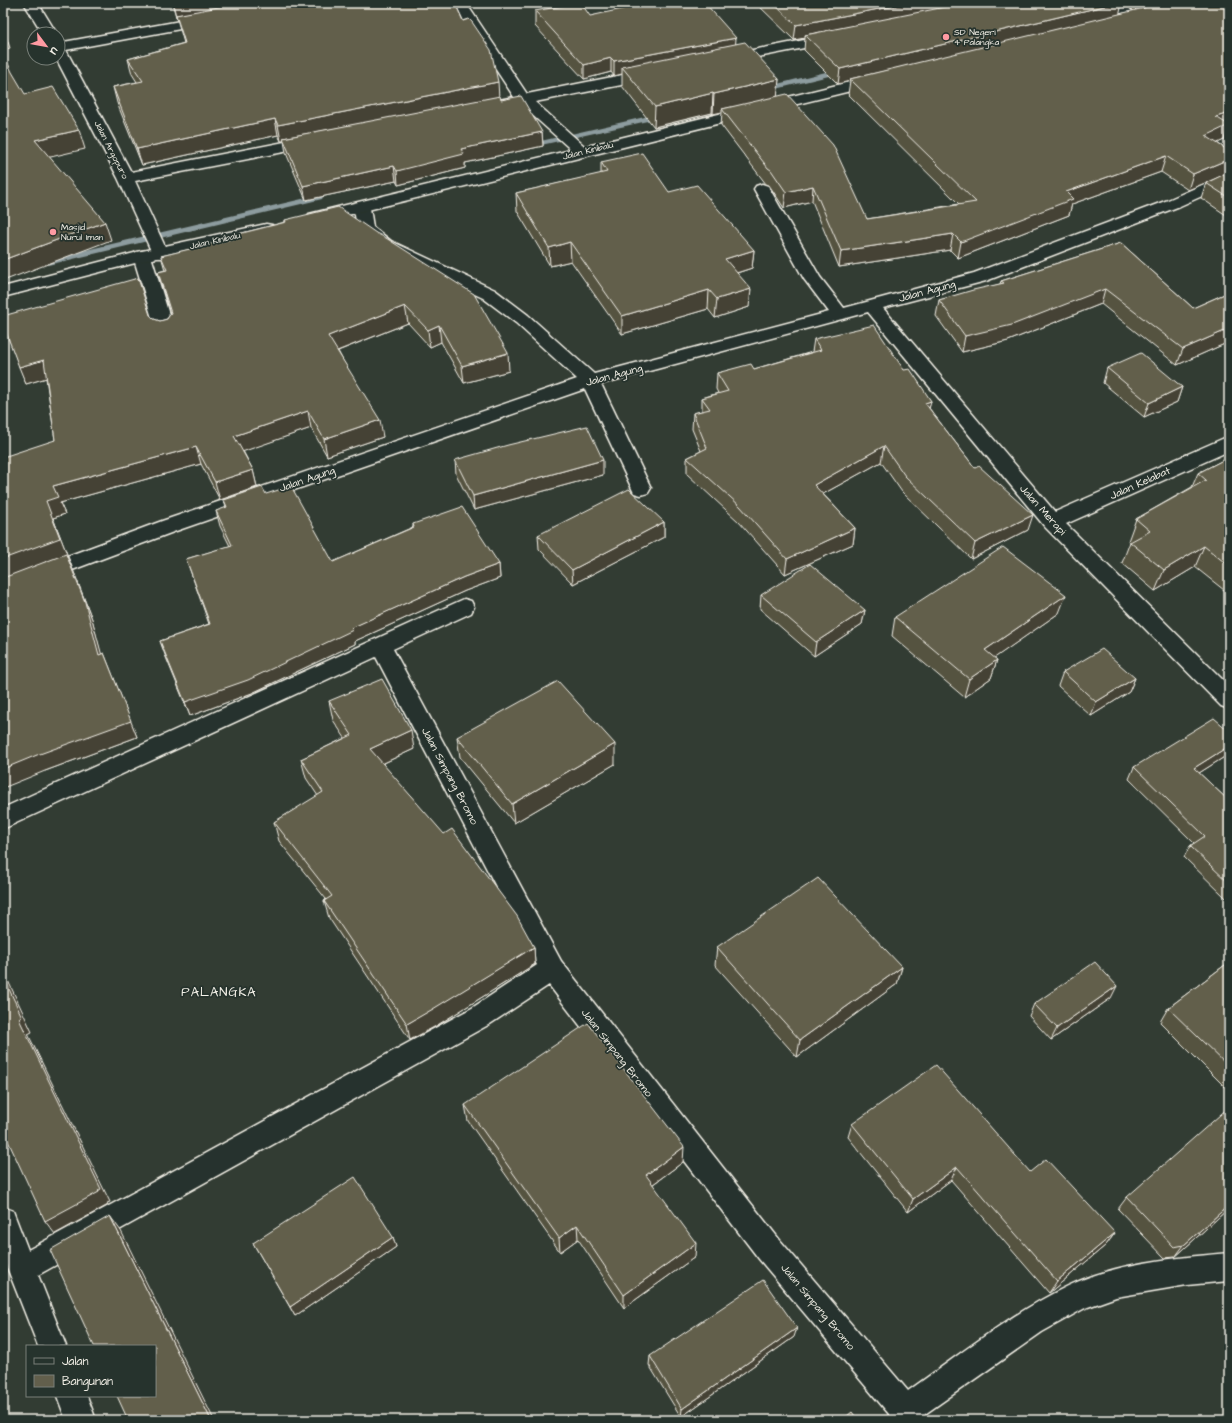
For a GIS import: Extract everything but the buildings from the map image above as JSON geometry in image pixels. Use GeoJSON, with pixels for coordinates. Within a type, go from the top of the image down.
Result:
{"type":"FeatureCollection","features":[{"type":"Feature","properties":{"kind":"street"},"geometry":{"type":"LineString","coordinates":[[31,3],[45,26]]}},
{"type":"Feature","properties":{"kind":"street"},"geometry":{"type":"LineString","coordinates":[[460,3],[523,99],[583,152]]}},
{"type":"Feature","properties":{"kind":"street"},"geometry":{"type":"LineString","coordinates":[[1114,3],[1134,19]]}},
{"type":"Feature","properties":{"kind":"street"},"geometry":{"type":"LineString","coordinates":[[1118,22],[1134,19],[1148,12]]}},
{"type":"Feature","properties":{"kind":"street"},"geometry":{"type":"LineString","coordinates":[[66,46],[222,17]]}},
{"type":"Feature","properties":{"kind":"street"},"geometry":{"type":"LineString","coordinates":[[716,61],[847,35]]}},
{"type":"Feature","properties":{"kind":"street","name":"Jalan Argopuro"},"geometry":{"type":"LineString","coordinates":[[66,62],[126,178],[160,253]]}},
{"type":"Feature","properties":{"kind":"street"},"geometry":{"type":"LineString","coordinates":[[476,108],[670,70]]}},
{"type":"Feature","properties":{"kind":"street","name":"Jalan Kinibalu"},"geometry":{"type":"LineString","coordinates":[[300,222],[893,77]]}},
{"type":"Feature","properties":{"kind":"street"},"geometry":{"type":"LineString","coordinates":[[126,178],[328,138]]}},
{"type":"Feature","properties":{"kind":"street","name":"Jalan Agung"},"geometry":{"type":"LineString","coordinates":[[3,588],[169,526],[590,381],[980,277],[1174,203],[1229,178]]}},
{"type":"Feature","properties":{"kind":"street"},"geometry":{"type":"LineString","coordinates":[[762,188],[813,279],[841,315]]}},
{"type":"Feature","properties":{"kind":"street"},"geometry":{"type":"LineString","coordinates":[[362,208],[366,229],[380,241],[397,251],[489,294],[522,318],[590,381],[641,488]]}},
{"type":"Feature","properties":{"kind":"street","name":"Jalan Kinibalu"},"geometry":{"type":"LineString","coordinates":[[3,292],[142,256],[277,227]]}},
{"type":"Feature","properties":{"kind":"street"},"geometry":{"type":"LineString","coordinates":[[142,256],[165,331]]}},
{"type":"Feature","properties":{"kind":"street","name":"Jalan Merapi"},"geometry":{"type":"LineString","coordinates":[[872,306],[1052,522],[1229,700]]}},
{"type":"Feature","properties":{"kind":"street","name":"Jalan Kelabat"},"geometry":{"type":"LineString","coordinates":[[1052,522],[1229,443]]}},
{"type":"Feature","properties":{"kind":"street"},"geometry":{"type":"LineString","coordinates":[[3,819],[464,607]]}},
{"type":"Feature","properties":{"kind":"street","name":"Jalan Simpang Bromo"},"geometry":{"type":"LineString","coordinates":[[381,646],[552,969],[768,1249],[909,1415]]}},
{"type":"Feature","properties":{"kind":"street"},"geometry":{"type":"LineString","coordinates":[[22,1269],[481,1016],[552,969]]}},
{"type":"Feature","properties":{"kind":"street"},"geometry":{"type":"LineString","coordinates":[[3,1221],[52,1345]]}},
{"type":"Feature","properties":{"kind":"street"},"geometry":{"type":"LineString","coordinates":[[909,1415],[1032,1322],[1078,1296],[1116,1284],[1187,1271],[1229,1267]]}},
{"type":"Feature","properties":{"kind":"street"},"geometry":{"type":"LineString","coordinates":[[72,1397],[81,1420]]}},
{"type":"Feature","properties":{"kind":"waterway"},"geometry":{"type":"LineString","coordinates":[[764,90],[842,70]]}},
{"type":"Feature","properties":{"kind":"waterway"},"geometry":{"type":"LineString","coordinates":[[528,146],[662,115]]}},
{"type":"Feature","properties":{"kind":"waterway"},"geometry":{"type":"LineString","coordinates":[[48,262],[319,197]]}},
{"type":"Feature","properties":{"kind":"place","name":"SD Negeri 4 Palangka"},"geometry":{"type":"Point","coordinates":[946,37]}},
{"type":"Feature","properties":{"kind":"place","name":"Masjid Nurul Iman"},"geometry":{"type":"Point","coordinates":[53,232]}},
{"type":"Feature","properties":{"kind":"district","name":"PALANGKA"},"geometry":{"type":"Point","coordinates":[219,992]}}]}
